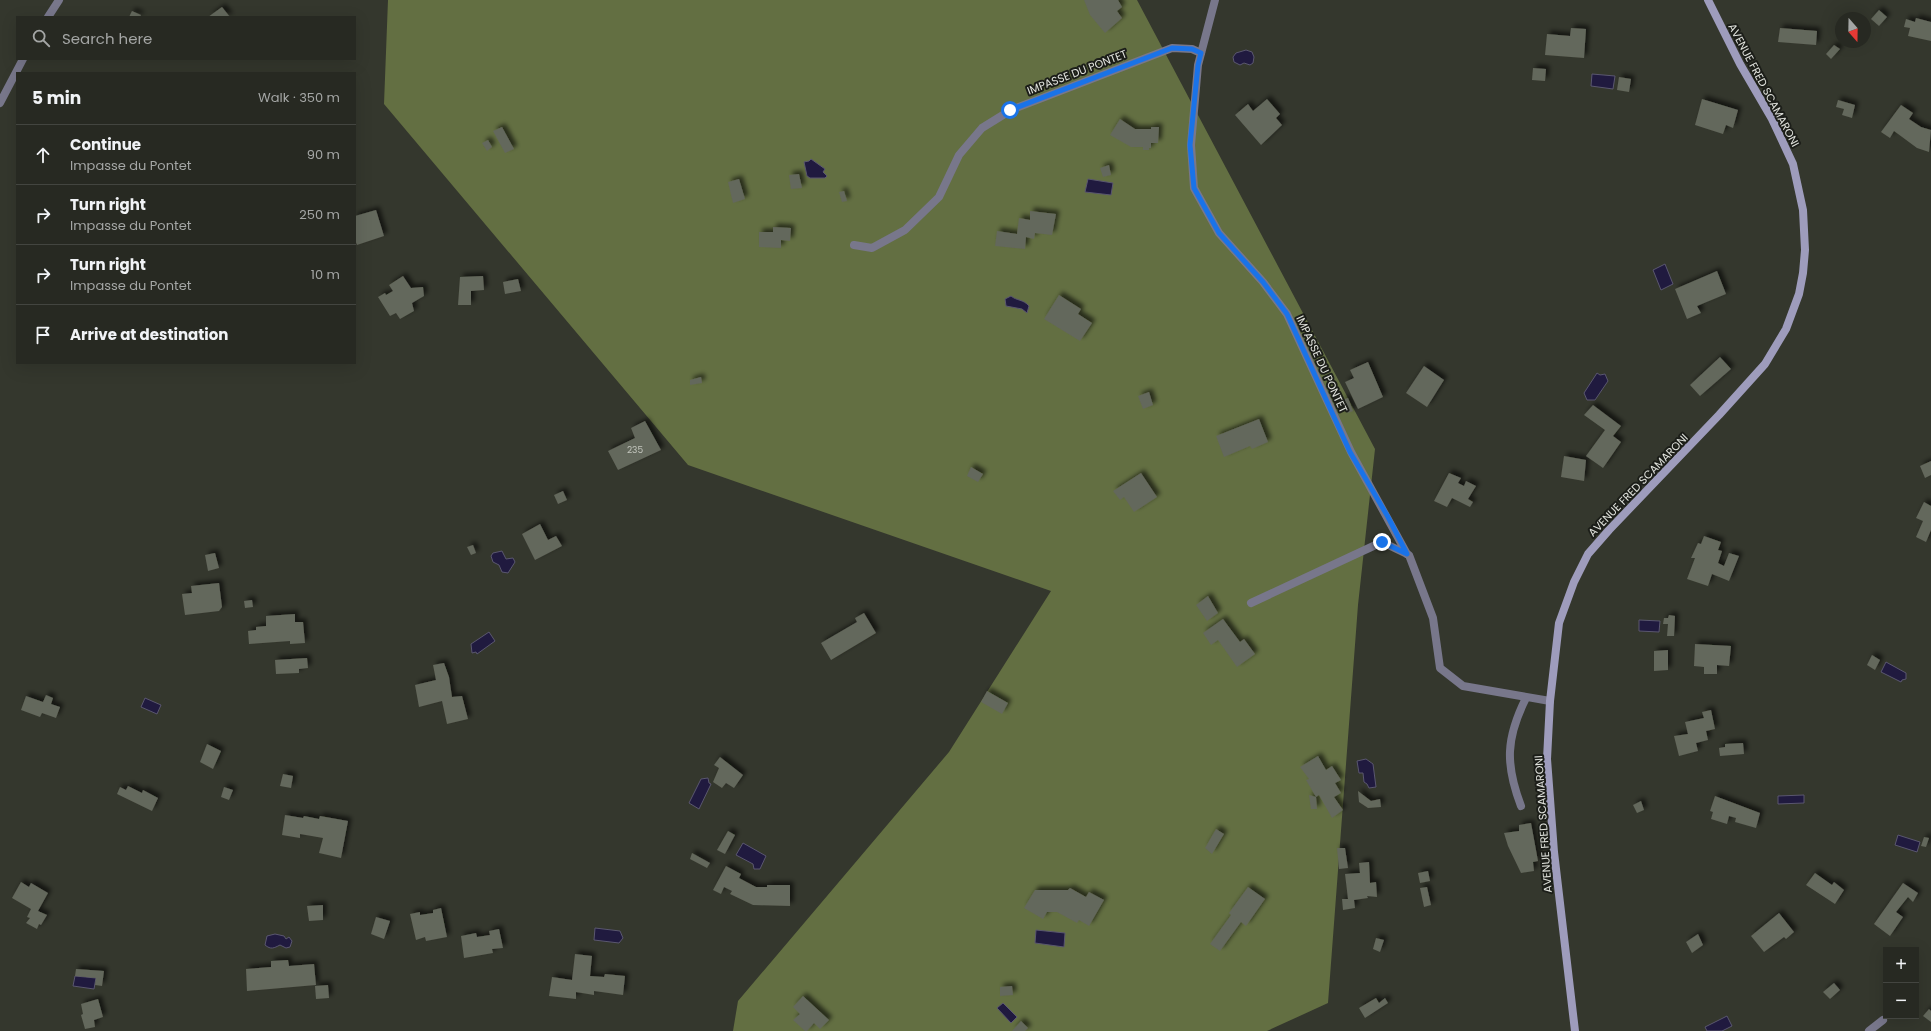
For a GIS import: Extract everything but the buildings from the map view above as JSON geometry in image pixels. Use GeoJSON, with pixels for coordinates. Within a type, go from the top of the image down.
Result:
{"type":"FeatureCollection","features":[{"type":"Feature","properties":{"kind":"main road","name":"AVENUE FRED SCAMARONI"},"geometry":{"type":"LineString","coordinates":[[1574,1031],[1554,844],[1547,759],[1550,701],[1559,623],[1574,582],[1588,554],[1765,364],[1786,329],[1799,294],[1805,250],[1803,210],[1793,164],[1772,120],[1740,64],[1708,0]]}},
{"type":"Feature","properties":{"kind":"street"},"geometry":{"type":"LineString","coordinates":[[49,16],[59,0]]}},
{"type":"Feature","properties":{"kind":"street","name":"IMPASSE DU PONTET"},"geometry":{"type":"LineString","coordinates":[[1215,0],[1198,65],[1190,145],[1194,188],[1219,233],[1263,282],[1287,314],[1350,452],[1388,517],[1407,554],[1409,555],[1433,618],[1440,668],[1464,686],[1550,701]]}},
{"type":"Feature","properties":{"kind":"street","name":"IMPASSE DU PONTET"},"geometry":{"type":"LineString","coordinates":[[854,245],[872,248],[905,230],[939,197],[959,155],[982,128],[1010,110],[1172,48],[1192,49],[1201,53]]}},
{"type":"Feature","properties":{"kind":"street"},"geometry":{"type":"LineString","coordinates":[[16,72],[22,60]]}},
{"type":"Feature","properties":{"kind":"street"},"geometry":{"type":"LineString","coordinates":[[0,103],[16,72]]}},
{"type":"Feature","properties":{"kind":"street"},"geometry":{"type":"LineString","coordinates":[[1251,603],[1382,542],[1407,554]]}},
{"type":"Feature","properties":{"kind":"street"},"geometry":{"type":"LineString","coordinates":[[1521,806],[1514,787],[1509,749],[1517,716],[1526,698]]}},
{"type":"Feature","properties":{"kind":"street"},"geometry":{"type":"LineString","coordinates":[[1869,1031],[1883,1020]]}},
{"type":"Feature","properties":{"kind":"green space"},"geometry":{"type":"Polygon","coordinates":[[[388,0],[1137,0],[1375,449],[1358,605],[1328,1003],[1267,1031],[733,1031],[738,1001],[949,752],[1051,591],[688,465],[384,104],[388,0]]]}},
{"type":"Feature","properties":{"kind":"shaded area"},"geometry":{"type":"Polygon","coordinates":[[[1246,50],[1252,52],[1254,57],[1253,63],[1250,65],[1244,63],[1240,65],[1234,62],[1233,57],[1236,53],[1246,50]]]}},
{"type":"Feature","properties":{"kind":"shaded area"},"geometry":{"type":"Polygon","coordinates":[[[1592,74],[1615,76],[1613,89],[1591,86],[1592,74]]]}},
{"type":"Feature","properties":{"kind":"shaded area"},"geometry":{"type":"Polygon","coordinates":[[[811,159],[825,169],[823,172],[827,176],[825,178],[810,178],[807,176],[804,162],[811,159]]]}},
{"type":"Feature","properties":{"kind":"shaded area"},"geometry":{"type":"Polygon","coordinates":[[[1088,179],[1113,183],[1111,195],[1085,192],[1088,179]]]}},
{"type":"Feature","properties":{"kind":"shaded area"},"geometry":{"type":"Polygon","coordinates":[[[1665,264],[1673,284],[1661,290],[1653,270],[1665,264]]]}},
{"type":"Feature","properties":{"kind":"shaded area"},"geometry":{"type":"Polygon","coordinates":[[[1011,296],[1029,306],[1027,313],[1022,309],[1006,306],[1005,299],[1011,296]]]}},
{"type":"Feature","properties":{"kind":"shaded area"},"geometry":{"type":"Polygon","coordinates":[[[1597,373],[1600,375],[1605,374],[1608,381],[1595,400],[1587,400],[1584,393],[1597,373]]]}},
{"type":"Feature","properties":{"kind":"shaded area"},"geometry":{"type":"Polygon","coordinates":[[[502,551],[506,559],[513,558],[515,562],[508,573],[502,572],[499,565],[493,562],[491,556],[493,553],[502,551]]]}},
{"type":"Feature","properties":{"kind":"shaded area"},"geometry":{"type":"Polygon","coordinates":[[[1639,620],[1660,621],[1659,632],[1639,631],[1639,620]]]}},
{"type":"Feature","properties":{"kind":"shaded area"},"geometry":{"type":"Polygon","coordinates":[[[489,632],[495,641],[477,654],[476,652],[472,653],[471,644],[489,632]]]}},
{"type":"Feature","properties":{"kind":"shaded area"},"geometry":{"type":"Polygon","coordinates":[[[1886,662],[1906,673],[1906,679],[1902,680],[1901,682],[1881,672],[1886,662]]]}},
{"type":"Feature","properties":{"kind":"shaded area"},"geometry":{"type":"Polygon","coordinates":[[[145,698],[161,705],[157,714],[141,707],[145,698]]]}},
{"type":"Feature","properties":{"kind":"shaded area"},"geometry":{"type":"Polygon","coordinates":[[[1366,759],[1373,764],[1376,787],[1369,788],[1364,782],[1363,773],[1359,773],[1357,761],[1366,759]]]}},
{"type":"Feature","properties":{"kind":"shaded area"},"geometry":{"type":"Polygon","coordinates":[[[708,778],[709,783],[711,784],[699,809],[689,803],[701,779],[708,778]]]}},
{"type":"Feature","properties":{"kind":"shaded area"},"geometry":{"type":"Polygon","coordinates":[[[1804,795],[1804,803],[1778,804],[1778,796],[1804,795]]]}},
{"type":"Feature","properties":{"kind":"shaded area"},"geometry":{"type":"Polygon","coordinates":[[[1898,835],[1920,842],[1917,852],[1895,845],[1898,835]]]}},
{"type":"Feature","properties":{"kind":"shaded area"},"geometry":{"type":"Polygon","coordinates":[[[743,843],[766,856],[760,869],[754,869],[753,864],[736,855],[743,843]]]}},
{"type":"Feature","properties":{"kind":"shaded area"},"geometry":{"type":"Polygon","coordinates":[[[595,928],[620,931],[623,938],[619,943],[594,940],[595,928]]]}},
{"type":"Feature","properties":{"kind":"shaded area"},"geometry":{"type":"Polygon","coordinates":[[[1036,930],[1065,933],[1064,947],[1035,943],[1036,930]]]}},
{"type":"Feature","properties":{"kind":"shaded area"},"geometry":{"type":"Polygon","coordinates":[[[275,934],[284,936],[286,939],[289,937],[292,941],[290,947],[286,948],[280,945],[274,948],[267,947],[265,945],[267,936],[275,934]]]}},
{"type":"Feature","properties":{"kind":"shaded area"},"geometry":{"type":"Polygon","coordinates":[[[75,976],[96,978],[94,989],[73,986],[75,976]]]}},
{"type":"Feature","properties":{"kind":"shaded area"},"geometry":{"type":"Polygon","coordinates":[[[1003,1003],[1017,1017],[1011,1023],[997,1008],[1003,1003]]]}},
{"type":"Feature","properties":{"kind":"shaded area"},"geometry":{"type":"Polygon","coordinates":[[[1727,1016],[1732,1026],[1722,1031],[1707,1031],[1705,1027],[1727,1016]]]}},
{"type":"Feature","properties":{"kind":"route"},"geometry":{"type":"LineString","coordinates":[[1010,110],[1172,48],[1192,49],[1201,53],[1198,65],[1190,145],[1194,188],[1219,233],[1263,282],[1287,314],[1350,452],[1388,517],[1407,554],[1382,542]]}}]}
